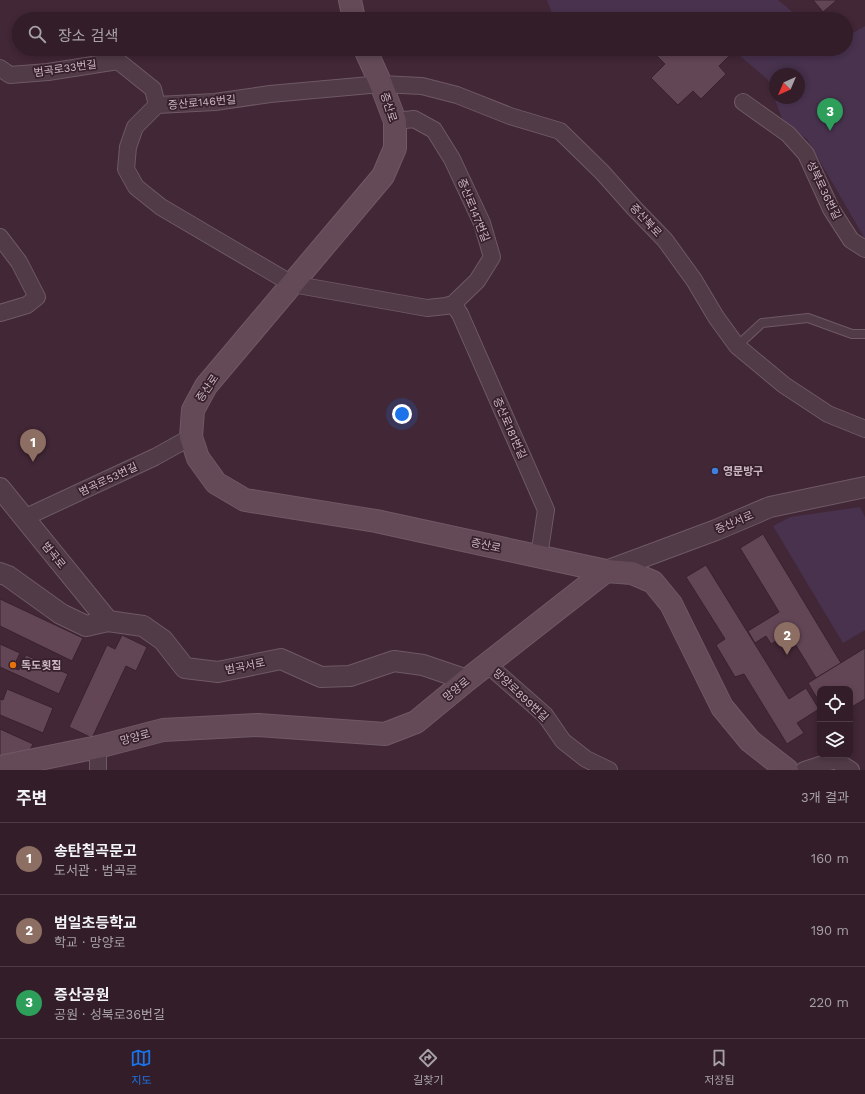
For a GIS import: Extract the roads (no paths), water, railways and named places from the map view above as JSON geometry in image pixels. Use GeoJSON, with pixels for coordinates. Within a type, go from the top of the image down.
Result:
{"type":"FeatureCollection","features":[{"type":"Feature","properties":{"kind":"main road"},"geometry":{"type":"LineString","coordinates":[[350,0],[353,12]]}},
{"type":"Feature","properties":{"kind":"main road","name":"증산로"},"geometry":{"type":"LineString","coordinates":[[368,56],[395,120],[394,148],[383,176],[206,386],[193,410],[191,437],[198,458],[216,483],[244,500],[376,521],[606,571]]}},
{"type":"Feature","properties":{"kind":"main road"},"geometry":{"type":"LineString","coordinates":[[606,571],[632,573],[653,582],[671,604],[722,707],[750,741],[787,770]]}},
{"type":"Feature","properties":{"kind":"main road","name":"망양로"},"geometry":{"type":"LineString","coordinates":[[0,768],[98,747],[163,730],[258,725],[385,734],[416,722],[487,664],[606,571]]}},
{"type":"Feature","properties":{"kind":"street"},"geometry":{"type":"LineString","coordinates":[[357,12],[361,0]]}},
{"type":"Feature","properties":{"kind":"street","name":"범곡로33번길"},"geometry":{"type":"LineString","coordinates":[[0,68],[10,75],[48,72],[118,61],[153,89],[157,105]]}},
{"type":"Feature","properties":{"kind":"street","name":"증산로146번길"},"geometry":{"type":"LineString","coordinates":[[292,284],[161,207],[136,187],[126,169],[128,147],[135,127],[157,105],[215,102],[270,94],[381,84]]}},
{"type":"Feature","properties":{"kind":"street","name":"증산북로"},"geometry":{"type":"LineString","coordinates":[[381,84],[422,86],[457,95],[510,116],[560,131],[602,172],[665,240],[694,280],[716,317],[737,346],[784,384],[828,414],[865,429]]}},
{"type":"Feature","properties":{"kind":"street","name":"성북로36번길"},"geometry":{"type":"LineString","coordinates":[[744,102],[788,134],[806,154],[831,208],[851,240],[865,250]]}},
{"type":"Feature","properties":{"kind":"street","name":"증산로147번길"},"geometry":{"type":"LineString","coordinates":[[395,120],[414,119],[434,130],[452,159],[482,223],[492,257],[477,281],[453,304]]}},
{"type":"Feature","properties":{"kind":"street"},"geometry":{"type":"LineString","coordinates":[[0,237],[19,262],[37,297],[27,305],[0,313]]}},
{"type":"Feature","properties":{"kind":"street"},"geometry":{"type":"LineString","coordinates":[[292,284],[427,308],[453,304]]}},
{"type":"Feature","properties":{"kind":"street","name":"증산로181번길"},"geometry":{"type":"LineString","coordinates":[[453,304],[460,314],[546,510],[539,556]]}},
{"type":"Feature","properties":{"kind":"street","name":"범곡로53번길"},"geometry":{"type":"LineString","coordinates":[[24,518],[155,457],[191,437]]}},
{"type":"Feature","properties":{"kind":"street","name":"증산서로"},"geometry":{"type":"LineString","coordinates":[[606,571],[716,530],[770,507],[865,487]]}},
{"type":"Feature","properties":{"kind":"street","name":"범곡로"},"geometry":{"type":"LineString","coordinates":[[0,488],[108,621]]}},
{"type":"Feature","properties":{"kind":"street","name":"범곡서로"},"geometry":{"type":"LineString","coordinates":[[0,573],[8,576],[61,614],[86,626],[108,621],[143,626],[163,640],[185,668],[218,672],[281,659],[321,677],[350,676],[394,661],[423,665],[467,680]]}},
{"type":"Feature","properties":{"kind":"street","name":"망양로899번길"},"geometry":{"type":"LineString","coordinates":[[487,664],[545,715],[563,741],[586,759],[609,770]]}},
{"type":"Feature","properties":{"kind":"street"},"geometry":{"type":"LineString","coordinates":[[98,747],[98,770]]}},
{"type":"Feature","properties":{"kind":"street"},"geometry":{"type":"LineString","coordinates":[[804,770],[835,760],[851,770]]}},
{"type":"Feature","properties":{"kind":"lane"},"geometry":{"type":"LineString","coordinates":[[737,346],[762,323],[808,318],[852,334],[865,334]]}},
{"type":"Feature","properties":{"kind":"place","name":"증산공원"},"geometry":{"type":"Point","coordinates":[830,131]}},
{"type":"Feature","properties":{"kind":"place","name":"송탄칠곡문고"},"geometry":{"type":"Point","coordinates":[33,462]}},
{"type":"Feature","properties":{"kind":"place","name":"영문방구"},"geometry":{"type":"Point","coordinates":[715,471]}},
{"type":"Feature","properties":{"kind":"place","name":"범일초등학교"},"geometry":{"type":"Point","coordinates":[787,655]}},
{"type":"Feature","properties":{"kind":"place","name":"독도횟집"},"geometry":{"type":"Point","coordinates":[13,665]}}]}
